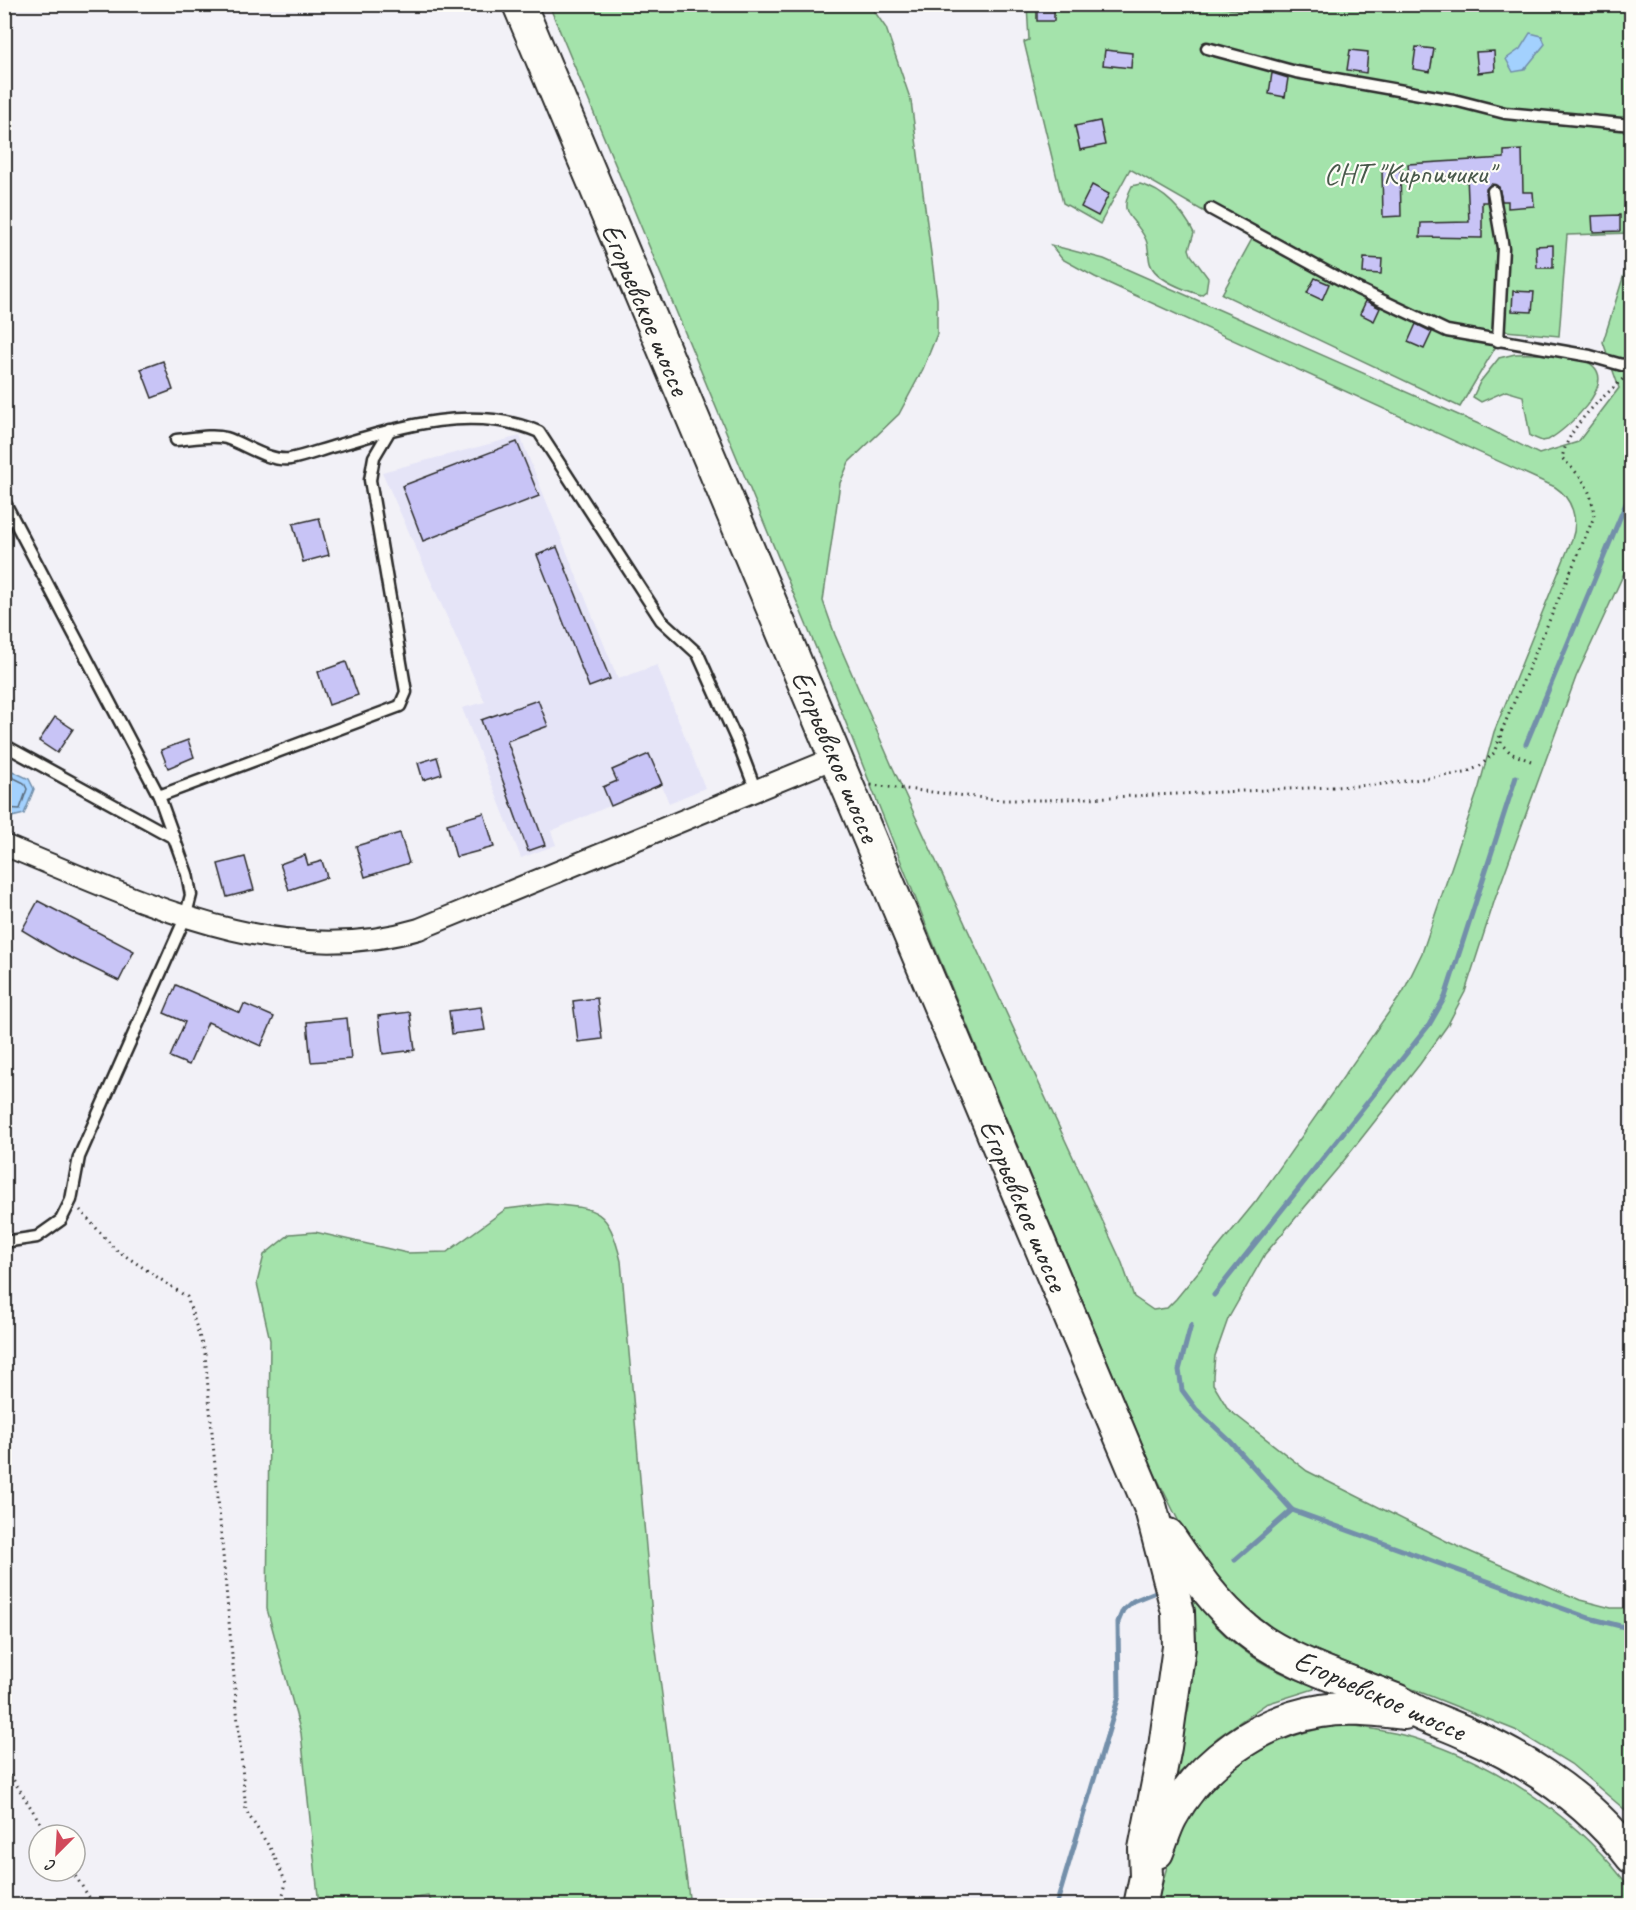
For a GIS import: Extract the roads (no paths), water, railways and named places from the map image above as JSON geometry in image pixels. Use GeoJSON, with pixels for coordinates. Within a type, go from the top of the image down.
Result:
{"type":"FeatureCollection","features":[{"type":"Feature","properties":{"kind":"main road","name":"Егорьевское шоссе"},"geometry":{"type":"LineString","coordinates":[[519,4],[1151,1509],[1178,1612],[1179,1647],[1166,1747],[1145,1849],[1143,1891]]}},
{"type":"Feature","properties":{"kind":"main road","name":"Егорьевское шоссе"},"geometry":{"type":"LineString","coordinates":[[1151,1509],[1187,1564],[1227,1612],[1249,1632],[1275,1649],[1398,1701],[1416,1714],[1468,1733],[1508,1754],[1573,1797],[1621,1836],[1632,1857]]}},
{"type":"Feature","properties":{"kind":"main road"},"geometry":{"type":"LineString","coordinates":[[1143,1891],[1171,1817],[1189,1791],[1232,1749],[1257,1733],[1287,1720],[1321,1711],[1356,1709],[1416,1714]]}},
{"type":"Feature","properties":{"kind":"street"},"geometry":{"type":"LineString","coordinates":[[4,845],[185,918],[236,932],[335,943],[386,939],[419,929],[756,791],[842,770]]}},
{"type":"Feature","properties":{"kind":"lane"},"geometry":{"type":"LineString","coordinates":[[1207,48],[1296,72],[1454,100],[1504,113],[1632,124]]}},
{"type":"Feature","properties":{"kind":"lane"},"geometry":{"type":"LineString","coordinates":[[1493,191],[1503,248],[1498,341]]}},
{"type":"Feature","properties":{"kind":"lane"},"geometry":{"type":"LineString","coordinates":[[1210,209],[1358,289],[1447,331],[1590,356],[1622,365],[1632,363]]}},
{"type":"Feature","properties":{"kind":"lane"},"geometry":{"type":"LineString","coordinates":[[176,440],[223,437],[265,454],[288,459],[390,430],[440,420],[501,421],[523,425],[539,432],[661,620],[698,654],[737,741],[756,791]]}},
{"type":"Feature","properties":{"kind":"lane"},"geometry":{"type":"LineString","coordinates":[[159,796],[400,706],[406,692],[370,480],[374,457],[390,430]]}},
{"type":"Feature","properties":{"kind":"lane"},"geometry":{"type":"LineString","coordinates":[[4,501],[159,796],[187,874],[191,895],[185,918],[79,1157],[71,1200],[61,1220],[37,1237],[4,1242]]}},
{"type":"Feature","properties":{"kind":"lane"},"geometry":{"type":"LineString","coordinates":[[4,745],[174,838]]}},
{"type":"Feature","properties":{"kind":"water"},"geometry":{"type":"Polygon","coordinates":[[[1530,33],[1542,36],[1545,44],[1524,70],[1513,72],[1506,59],[1520,49],[1530,33]]]}},
{"type":"Feature","properties":{"kind":"water"},"geometry":{"type":"Polygon","coordinates":[[[4,767],[29,779],[34,789],[24,814],[12,817],[5,813],[4,767]]]}},
{"type":"Feature","properties":{"kind":"waterway"},"geometry":{"type":"LineString","coordinates":[[1526,744],[1632,489]]}},
{"type":"Feature","properties":{"kind":"waterway"},"geometry":{"type":"LineString","coordinates":[[1214,1295],[1429,1025],[1445,997],[1516,777]]}},
{"type":"Feature","properties":{"kind":"waterway"},"geometry":{"type":"LineString","coordinates":[[1191,1325],[1179,1370],[1182,1390],[1196,1409],[1230,1441],[1292,1510],[1589,1618],[1632,1629]]}},
{"type":"Feature","properties":{"kind":"waterway"},"geometry":{"type":"LineString","coordinates":[[1235,1560],[1292,1510]]}},
{"type":"Feature","properties":{"kind":"waterway"},"geometry":{"type":"LineString","coordinates":[[1056,1906],[1119,1696],[1118,1622],[1123,1610],[1133,1601],[1153,1593]]}},
{"type":"Feature","properties":{"kind":"park label","name":"СНТ \"Кирпичики\""},"geometry":{"type":"Point","coordinates":[1409,173]}}]}
